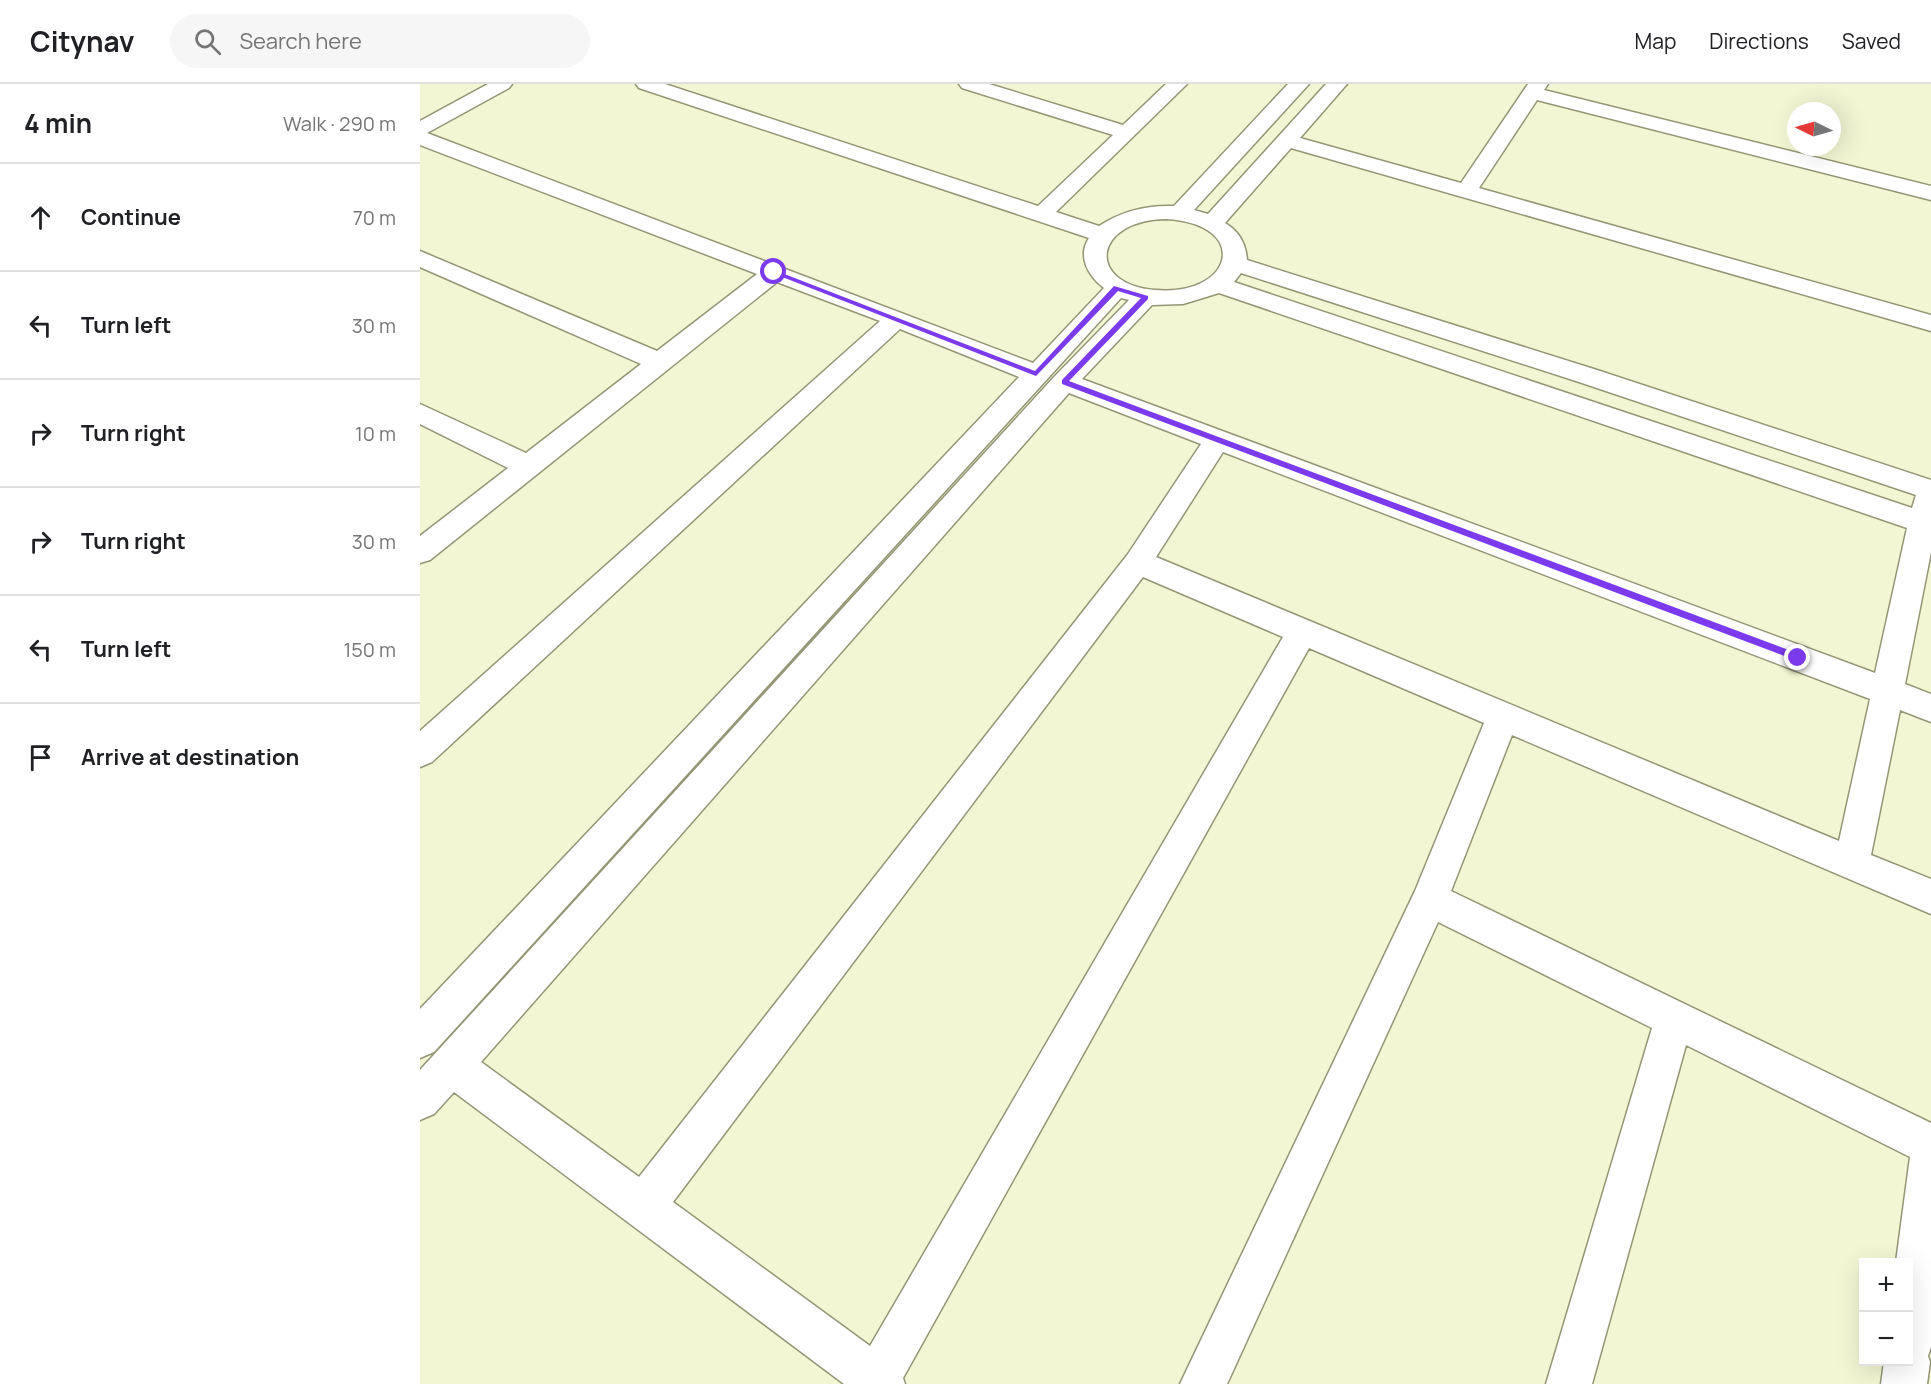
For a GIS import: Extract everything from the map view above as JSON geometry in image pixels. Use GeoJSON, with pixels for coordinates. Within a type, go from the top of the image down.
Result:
{"type":"FeatureCollection","features":[{"type":"Feature","properties":{"kind":"street"},"geometry":{"type":"LineString","coordinates":[[420,129],[502,84]]}},
{"type":"Feature","properties":{"kind":"street"},"geometry":{"type":"LineString","coordinates":[[646,84],[1042,213],[1102,235]]}},
{"type":"Feature","properties":{"kind":"street"},"geometry":{"type":"LineString","coordinates":[[969,84],[1125,132]]}},
{"type":"Feature","properties":{"kind":"street"},"geometry":{"type":"LineString","coordinates":[[1018,98],[1035,84]]}},
{"type":"Feature","properties":{"kind":"street"},"geometry":{"type":"LineString","coordinates":[[1042,213],[1177,84]]}},
{"type":"Feature","properties":{"kind":"street"},"geometry":{"type":"LineString","coordinates":[[1180,213],[1299,84]]}},
{"type":"Feature","properties":{"kind":"street"},"geometry":{"type":"LineString","coordinates":[[1212,223],[1337,84]]}},
{"type":"Feature","properties":{"kind":"street"},"geometry":{"type":"LineString","coordinates":[[1467,190],[1535,89],[1931,193]]}},
{"type":"Feature","properties":{"kind":"street"},"geometry":{"type":"LineString","coordinates":[[420,138],[1050,378],[1218,439],[1931,708]]}},
{"type":"Feature","properties":{"kind":"street"},"geometry":{"type":"LineString","coordinates":[[1286,140],[1931,323]]}},
{"type":"Feature","properties":{"kind":"street"},"geometry":{"type":"LineString","coordinates":[[1162,212],[1180,213],[1212,223],[1224,231],[1232,241],[1236,253],[1235,264],[1231,272],[1218,285],[1185,297],[1131,293],[1102,276],[1094,262],[1095,248],[1102,235],[1113,226],[1128,219],[1162,212]]}},
{"type":"Feature","properties":{"kind":"street"},"geometry":{"type":"LineString","coordinates":[[420,258],[660,362]]}},
{"type":"Feature","properties":{"kind":"street"},"geometry":{"type":"LineString","coordinates":[[1235,264],[1930,486],[1927,524],[1888,691],[1852,862]]}},
{"type":"Feature","properties":{"kind":"street"},"geometry":{"type":"LineString","coordinates":[[420,552],[774,272]]}},
{"type":"Feature","properties":{"kind":"street"},"geometry":{"type":"LineString","coordinates":[[1218,285],[1927,524]]}},
{"type":"Feature","properties":{"kind":"street"},"geometry":{"type":"LineString","coordinates":[[420,1038],[1131,293]]}},
{"type":"Feature","properties":{"kind":"street"},"geometry":{"type":"LineString","coordinates":[[420,752],[897,319]]}},
{"type":"Feature","properties":{"kind":"street"},"geometry":{"type":"LineString","coordinates":[[420,1100],[1050,378]]}},
{"type":"Feature","properties":{"kind":"street"},"geometry":{"type":"LineString","coordinates":[[420,413],[528,466]]}},
{"type":"Feature","properties":{"kind":"street"},"geometry":{"type":"LineString","coordinates":[[642,1208],[1138,562],[1218,439]]}},
{"type":"Feature","properties":{"kind":"street"},"geometry":{"type":"LineString","coordinates":[[1138,562],[1931,897]]}},
{"type":"Feature","properties":{"kind":"street"},"geometry":{"type":"LineString","coordinates":[[452,1065],[879,1382],[1302,631]]}},
{"type":"Feature","properties":{"kind":"street"},"geometry":{"type":"LineString","coordinates":[[1203,1384],[1430,899],[1503,716]]}},
{"type":"Feature","properties":{"kind":"street"},"geometry":{"type":"LineString","coordinates":[[1430,899],[1931,1145]]}},
{"type":"Feature","properties":{"kind":"street"},"geometry":{"type":"LineString","coordinates":[[1569,1384],[1674,1019]]}},
{"type":"Feature","properties":{"kind":"street"},"geometry":{"type":"LineString","coordinates":[[1912,1312],[1931,1157]]}},
{"type":"Feature","properties":{"kind":"street"},"geometry":{"type":"LineString","coordinates":[[1904,1384],[1906,1366]]}},
{"type":"Feature","properties":{"kind":"route"},"geometry":{"type":"LineString","coordinates":[[774,272],[1036,374],[1117,288],[1146,297],[1064,382],[1798,658]]}}]}
